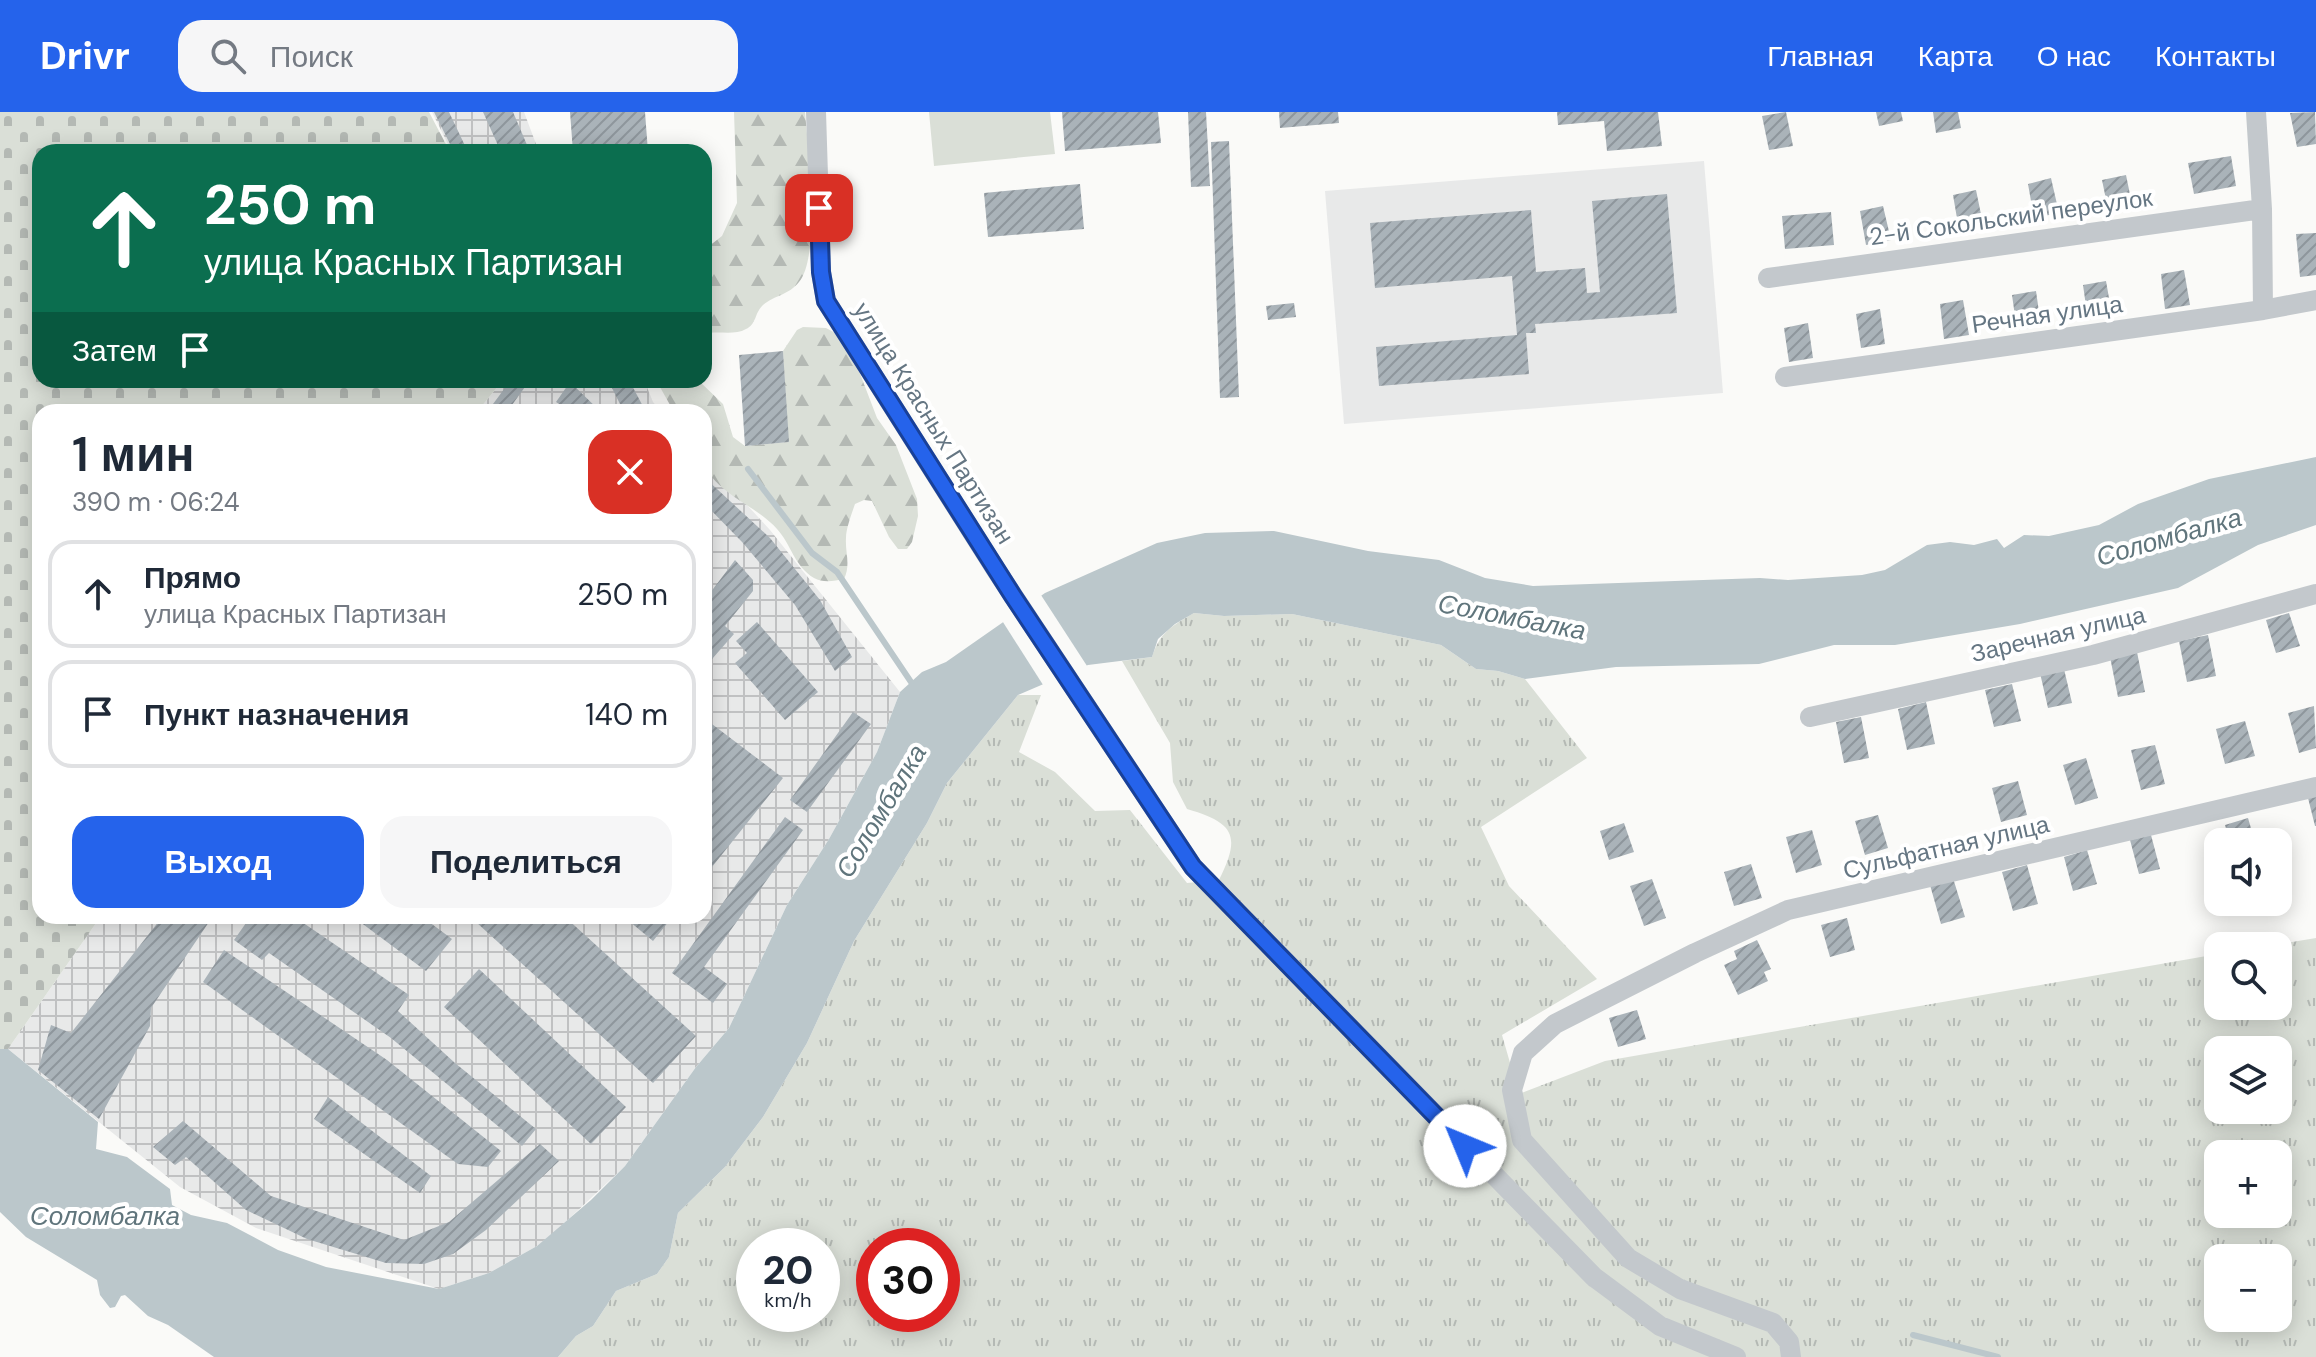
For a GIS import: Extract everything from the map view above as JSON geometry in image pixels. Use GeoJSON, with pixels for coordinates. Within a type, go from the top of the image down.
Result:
{"type":"FeatureCollection","features":[{"type":"Feature","properties":{"kind":"street","name":"улица Красных Партизан"},"geometry":{"type":"LineString","coordinates":[[816,112],[821,272],[826,301],[996,570],[1193,867],[1582,1266],[1660,1326],[1736,1357]]}},
{"type":"Feature","properties":{"kind":"street"},"geometry":{"type":"LineString","coordinates":[[2256,112],[2262,209],[2263,310]]}},
{"type":"Feature","properties":{"kind":"street","name":"2-й Сокольский переулок"},"geometry":{"type":"LineString","coordinates":[[1768,278],[2262,209]]}},
{"type":"Feature","properties":{"kind":"street","name":"Речная улица"},"geometry":{"type":"LineString","coordinates":[[1785,377],[2316,300]]}},
{"type":"Feature","properties":{"kind":"street","name":"Заречная улица"},"geometry":{"type":"LineString","coordinates":[[1810,717],[2093,655],[2316,594]]}},
{"type":"Feature","properties":{"kind":"street","name":"Сульфатная улица"},"geometry":{"type":"LineString","coordinates":[[1791,1357],[1789,1342],[1773,1323],[1680,1289],[1628,1258],[1522,1140],[1512,1090],[1523,1053],[1555,1024],[1788,910],[2316,787]]}},
{"type":"Feature","properties":{"kind":"shaded area"},"geometry":{"type":"Polygon","coordinates":[[[432,112],[524,112],[536,144],[448,144],[432,112]]]}},
{"type":"Feature","properties":{"kind":"shaded area"},"geometry":{"type":"Polygon","coordinates":[[[1704,161],[1723,393],[1344,424],[1325,191],[1704,161]]]}},
{"type":"Feature","properties":{"kind":"shaded area"},"geometry":{"type":"Polygon","coordinates":[[[496,388],[647,388],[655,404],[484,404],[496,388]]]}},
{"type":"Feature","properties":{"kind":"shaded area"},"geometry":{"type":"Polygon","coordinates":[[[712,467],[770,530],[900,692],[877,752],[829,839],[787,905],[729,1028],[696,1067],[625,1166],[537,1246],[489,1273],[439,1289],[256,1228],[180,1187],[8,1049],[95,924],[712,924],[712,467]]]}},
{"type":"Feature","properties":{"kind":"green space"},"geometry":{"type":"Polygon","coordinates":[[[0,112],[429,112],[446,144],[32,144],[32,388],[496,388],[484,404],[32,404],[32,924],[95,924],[8,1049],[0,1049],[0,112]]]}},
{"type":"Feature","properties":{"kind":"green space"},"geometry":{"type":"Polygon","coordinates":[[[734,112],[805,112],[811,201],[810,250],[806,269],[791,290],[763,305],[749,327],[736,332],[712,333],[712,244],[722,236],[737,203],[734,112]]]}},
{"type":"Feature","properties":{"kind":"green space"},"geometry":{"type":"Polygon","coordinates":[[[929,112],[1050,112],[1055,154],[934,166],[929,112]]]}},
{"type":"Feature","properties":{"kind":"green space"},"geometry":{"type":"Polygon","coordinates":[[[803,327],[826,328],[839,335],[859,371],[877,418],[896,445],[917,499],[918,516],[912,542],[907,549],[898,549],[889,537],[872,501],[855,504],[846,534],[846,574],[844,579],[832,581],[817,580],[807,573],[777,529],[712,477],[712,404],[670,404],[660,388],[706,388],[723,404],[733,437],[745,446],[788,442],[783,351],[797,330],[803,327]]]}},
{"type":"Feature","properties":{"kind":"green space"},"geometry":{"type":"Polygon","coordinates":[[[1194,613],[1224,616],[1292,614],[1441,645],[1476,669],[1498,671],[1525,679],[1587,758],[1481,827],[1509,886],[1597,979],[1502,1035],[1519,1094],[1605,1061],[2204,956],[2204,1020],[2292,1020],[2292,942],[2316,938],[2316,1357],[558,1357],[576,1336],[593,1326],[616,1291],[657,1274],[669,1257],[678,1213],[725,1167],[763,1117],[807,1043],[854,941],[927,823],[947,783],[1018,695],[1041,695],[1019,752],[1055,772],[1095,811],[1130,810],[1187,883],[1219,880],[1230,852],[1229,833],[1215,820],[1187,809],[1173,782],[1170,743],[1122,661],[1152,657],[1163,636],[1194,613]]]}},
{"type":"Feature","properties":{"kind":"water","name":"Соломбалка"},"geometry":{"type":"Polygon","coordinates":[[[2316,457],[2316,525],[2258,545],[2178,588],[2020,624],[1895,645],[1834,645],[1759,664],[1616,667],[1525,679],[1498,671],[1476,669],[1441,645],[1292,614],[1224,616],[1194,613],[1158,639],[1152,657],[1088,665],[1018,695],[947,783],[927,823],[854,941],[807,1043],[763,1117],[725,1167],[678,1213],[669,1257],[657,1274],[616,1291],[593,1326],[576,1336],[558,1357],[214,1357],[168,1325],[148,1316],[125,1295],[121,1296],[115,1307],[110,1308],[100,1295],[97,1280],[26,1237],[0,1212],[0,1049],[8,1049],[98,1122],[96,1149],[127,1157],[170,1189],[172,1205],[191,1215],[227,1223],[278,1250],[326,1267],[439,1289],[489,1273],[537,1246],[625,1166],[696,1067],[729,1028],[787,905],[829,839],[877,752],[900,692],[922,672],[946,662],[1045,593],[1157,543],[1205,533],[1274,531],[1368,551],[1439,560],[1485,578],[1533,586],[1760,578],[1788,580],[1862,575],[1885,570],[1927,545],[1950,542],[1974,545],[1997,539],[2004,548],[2024,535],[2049,536],[2099,525],[2138,504],[2209,479],[2316,457]]]}},
{"type":"Feature","properties":{"kind":"pier"},"geometry":{"type":"Polygon","coordinates":[[[1039,592],[1089,669],[1045,688],[1001,619],[1039,592]]]}},
{"type":"Feature","properties":{"kind":"building"},"geometry":{"type":"Polygon","coordinates":[[[434,112],[449,112],[464,144],[450,144],[434,112]]]}},
{"type":"Feature","properties":{"kind":"building"},"geometry":{"type":"Polygon","coordinates":[[[483,112],[513,112],[527,144],[497,144],[483,112]]]}},
{"type":"Feature","properties":{"kind":"building"},"geometry":{"type":"Polygon","coordinates":[[[570,112],[645,112],[647,144],[572,144],[570,112]]]}},
{"type":"Feature","properties":{"kind":"building"},"geometry":{"type":"Polygon","coordinates":[[[1062,112],[1158,112],[1161,143],[1065,151],[1062,112]]]}},
{"type":"Feature","properties":{"kind":"building"},"geometry":{"type":"Polygon","coordinates":[[[1188,112],[1206,112],[1210,186],[1191,187],[1188,112]]]}},
{"type":"Feature","properties":{"kind":"building"},"geometry":{"type":"Polygon","coordinates":[[[1279,112],[1338,112],[1339,123],[1280,128],[1279,112]]]}},
{"type":"Feature","properties":{"kind":"building"},"geometry":{"type":"Polygon","coordinates":[[[1557,112],[1658,112],[1662,146],[1607,151],[1604,121],[1558,125],[1557,112]]]}},
{"type":"Feature","properties":{"kind":"building"},"geometry":{"type":"Polygon","coordinates":[[[1786,112],[1793,146],[1769,150],[1762,116],[1786,112]]]}},
{"type":"Feature","properties":{"kind":"building"},"geometry":{"type":"Polygon","coordinates":[[[1876,112],[1901,112],[1903,121],[1879,126],[1876,112]]]}},
{"type":"Feature","properties":{"kind":"building"},"geometry":{"type":"Polygon","coordinates":[[[1933,112],[1958,112],[1961,128],[1936,133],[1933,112]]]}},
{"type":"Feature","properties":{"kind":"building"},"geometry":{"type":"Polygon","coordinates":[[[2315,112],[2316,144],[2297,147],[2290,113],[2315,112]]]}},
{"type":"Feature","properties":{"kind":"building"},"geometry":{"type":"Polygon","coordinates":[[[1229,141],[1239,397],[1220,398],[1211,142],[1229,141]]]}},
{"type":"Feature","properties":{"kind":"building"},"geometry":{"type":"Polygon","coordinates":[[[2231,156],[2236,186],[2194,194],[2188,163],[2231,156]]]}},
{"type":"Feature","properties":{"kind":"building"},"geometry":{"type":"Polygon","coordinates":[[[2126,175],[2133,209],[2109,214],[2102,180],[2126,175]]]}},
{"type":"Feature","properties":{"kind":"building"},"geometry":{"type":"Polygon","coordinates":[[[2051,178],[2059,213],[2034,218],[2028,184],[2051,178]]]}},
{"type":"Feature","properties":{"kind":"building"},"geometry":{"type":"Polygon","coordinates":[[[1080,184],[1084,229],[988,237],[984,193],[1080,184]]]}},
{"type":"Feature","properties":{"kind":"building"},"geometry":{"type":"Polygon","coordinates":[[[1976,190],[1983,224],[1959,230],[1953,195],[1976,190]]]}},
{"type":"Feature","properties":{"kind":"building"},"geometry":{"type":"Polygon","coordinates":[[[1667,194],[1677,313],[1535,324],[1536,333],[1526,333],[1529,374],[1379,386],[1376,347],[1517,335],[1512,276],[1375,288],[1370,223],[1531,210],[1536,272],[1585,268],[1587,293],[1600,292],[1592,201],[1667,194]]]}},
{"type":"Feature","properties":{"kind":"building"},"geometry":{"type":"Polygon","coordinates":[[[1883,206],[1891,240],[1866,245],[1860,211],[1883,206]]]}},
{"type":"Feature","properties":{"kind":"building"},"geometry":{"type":"Polygon","coordinates":[[[1831,212],[1834,245],[1785,249],[1782,216],[1831,212]]]}},
{"type":"Feature","properties":{"kind":"building"},"geometry":{"type":"Polygon","coordinates":[[[2316,233],[2316,275],[2300,277],[2296,234],[2316,233]]]}},
{"type":"Feature","properties":{"kind":"building"},"geometry":{"type":"Polygon","coordinates":[[[2184,270],[2190,305],[2165,309],[2161,274],[2184,270]]]}},
{"type":"Feature","properties":{"kind":"building"},"geometry":{"type":"Polygon","coordinates":[[[2106,281],[2112,315],[2088,320],[2083,285],[2106,281]]]}},
{"type":"Feature","properties":{"kind":"building"},"geometry":{"type":"Polygon","coordinates":[[[2036,291],[2041,326],[2017,330],[2012,295],[2036,291]]]}},
{"type":"Feature","properties":{"kind":"building"},"geometry":{"type":"Polygon","coordinates":[[[1963,300],[1969,335],[1944,339],[1940,304],[1963,300]]]}},
{"type":"Feature","properties":{"kind":"building"},"geometry":{"type":"Polygon","coordinates":[[[1294,303],[1296,317],[1268,320],[1266,306],[1294,303]]]}},
{"type":"Feature","properties":{"kind":"building"},"geometry":{"type":"Polygon","coordinates":[[[1880,309],[1885,344],[1861,348],[1856,314],[1880,309]]]}},
{"type":"Feature","properties":{"kind":"building"},"geometry":{"type":"Polygon","coordinates":[[[1808,323],[1813,358],[1789,362],[1784,328],[1808,323]]]}},
{"type":"Feature","properties":{"kind":"building"},"geometry":{"type":"Polygon","coordinates":[[[783,351],[789,442],[745,446],[739,355],[783,351]]]}},
{"type":"Feature","properties":{"kind":"building"},"geometry":{"type":"Polygon","coordinates":[[[505,388],[524,388],[513,404],[493,404],[505,388]]]}},
{"type":"Feature","properties":{"kind":"building"},"geometry":{"type":"Polygon","coordinates":[[[566,388],[576,388],[593,404],[559,404],[556,402],[566,388]]]}},
{"type":"Feature","properties":{"kind":"building"},"geometry":{"type":"Polygon","coordinates":[[[612,388],[633,388],[642,404],[620,404],[612,388]]]}},
{"type":"Feature","properties":{"kind":"building"},"geometry":{"type":"Polygon","coordinates":[[[712,484],[770,538],[820,600],[852,657],[835,671],[795,605],[712,511],[712,484]]]}},
{"type":"Feature","properties":{"kind":"building"},"geometry":{"type":"Polygon","coordinates":[[[735,560],[753,580],[753,591],[725,626],[734,634],[712,659],[712,590],[735,560]]]}},
{"type":"Feature","properties":{"kind":"building"},"geometry":{"type":"Polygon","coordinates":[[[2289,613],[2300,646],[2276,653],[2266,620],[2289,613]]]}},
{"type":"Feature","properties":{"kind":"building"},"geometry":{"type":"Polygon","coordinates":[[[757,622],[818,692],[785,720],[735,663],[747,653],[736,641],[757,622]]]}},
{"type":"Feature","properties":{"kind":"building"},"geometry":{"type":"Polygon","coordinates":[[[2208,635],[2216,676],[2187,682],[2179,641],[2208,635]]]}},
{"type":"Feature","properties":{"kind":"building"},"geometry":{"type":"Polygon","coordinates":[[[2137,652],[2145,692],[2118,697],[2110,657],[2137,652]]]}},
{"type":"Feature","properties":{"kind":"building"},"geometry":{"type":"Polygon","coordinates":[[[2064,669],[2072,703],[2048,708],[2040,673],[2064,669]]]}},
{"type":"Feature","properties":{"kind":"building"},"geometry":{"type":"Polygon","coordinates":[[[2012,684],[2021,721],[1994,727],[1985,690],[2012,684]]]}},
{"type":"Feature","properties":{"kind":"building"},"geometry":{"type":"Polygon","coordinates":[[[1926,702],[1935,744],[1907,750],[1898,709],[1926,702]]]}},
{"type":"Feature","properties":{"kind":"building"},"geometry":{"type":"Polygon","coordinates":[[[2314,706],[2316,748],[2299,753],[2288,713],[2314,706]]]}},
{"type":"Feature","properties":{"kind":"building"},"geometry":{"type":"Polygon","coordinates":[[[853,712],[871,724],[807,812],[790,800],[853,712]]]}},
{"type":"Feature","properties":{"kind":"building"},"geometry":{"type":"Polygon","coordinates":[[[1861,717],[1869,758],[1844,763],[1836,722],[1861,717]]]}},
{"type":"Feature","properties":{"kind":"building"},"geometry":{"type":"Polygon","coordinates":[[[2245,721],[2255,756],[2225,764],[2216,729],[2245,721]]]}},
{"type":"Feature","properties":{"kind":"building"},"geometry":{"type":"Polygon","coordinates":[[[712,724],[783,778],[712,867],[712,724]]]}},
{"type":"Feature","properties":{"kind":"building"},"geometry":{"type":"Polygon","coordinates":[[[2155,745],[2165,784],[2141,790],[2131,750],[2155,745]]]}},
{"type":"Feature","properties":{"kind":"building"},"geometry":{"type":"Polygon","coordinates":[[[2086,758],[2098,798],[2075,805],[2063,765],[2086,758]]]}},
{"type":"Feature","properties":{"kind":"building"},"geometry":{"type":"Polygon","coordinates":[[[2018,781],[2027,815],[2001,822],[1992,788],[2018,781]]]}},
{"type":"Feature","properties":{"kind":"building"},"geometry":{"type":"Polygon","coordinates":[[[2316,796],[2316,826],[2315,826],[2308,798],[2316,796]]]}},
{"type":"Feature","properties":{"kind":"building"},"geometry":{"type":"Polygon","coordinates":[[[1878,815],[1888,848],[1865,855],[1855,821],[1878,815]]]}},
{"type":"Feature","properties":{"kind":"building"},"geometry":{"type":"Polygon","coordinates":[[[785,817],[803,830],[704,967],[727,984],[713,1003],[672,973],[707,924],[712,924],[712,918],[785,817]]]}},
{"type":"Feature","properties":{"kind":"building"},"geometry":{"type":"Polygon","coordinates":[[[2248,818],[2251,828],[2226,828],[2225,825],[2248,818]]]}},
{"type":"Feature","properties":{"kind":"building"},"geometry":{"type":"Polygon","coordinates":[[[1624,823],[1634,852],[1609,860],[1600,831],[1624,823]]]}},
{"type":"Feature","properties":{"kind":"building"},"geometry":{"type":"Polygon","coordinates":[[[1812,830],[1822,865],[1796,873],[1786,837],[1812,830]]]}},
{"type":"Feature","properties":{"kind":"building"},"geometry":{"type":"Polygon","coordinates":[[[2151,835],[2160,869],[2139,874],[2130,840],[2151,835]]]}},
{"type":"Feature","properties":{"kind":"building"},"geometry":{"type":"Polygon","coordinates":[[[2087,850],[2097,884],[2073,891],[2064,857],[2087,850]]]}},
{"type":"Feature","properties":{"kind":"building"},"geometry":{"type":"Polygon","coordinates":[[[1751,864],[1762,898],[1734,906],[1724,872],[1751,864]]]}},
{"type":"Feature","properties":{"kind":"building"},"geometry":{"type":"Polygon","coordinates":[[[2027,865],[2038,904],[2013,911],[2002,872],[2027,865]]]}},
{"type":"Feature","properties":{"kind":"building"},"geometry":{"type":"Polygon","coordinates":[[[1953,878],[1965,917],[1941,924],[1930,885],[1953,878]]]}},
{"type":"Feature","properties":{"kind":"building"},"geometry":{"type":"Polygon","coordinates":[[[1652,879],[1666,918],[1644,926],[1630,886],[1652,879]]]}},
{"type":"Feature","properties":{"kind":"building"},"geometry":{"type":"Polygon","coordinates":[[[1847,918],[1855,950],[1830,957],[1821,925],[1847,918]]]}},
{"type":"Feature","properties":{"kind":"building"},"geometry":{"type":"Polygon","coordinates":[[[157,924],[208,924],[151,1008],[150,1026],[99,1119],[38,1070],[51,1025],[71,1033],[157,924]]]}},
{"type":"Feature","properties":{"kind":"building"},"geometry":{"type":"Polygon","coordinates":[[[245,924],[305,924],[409,995],[398,1011],[455,1063],[536,1129],[522,1146],[391,1038],[269,953],[262,960],[234,940],[245,924]]]}},
{"type":"Feature","properties":{"kind":"building"},"geometry":{"type":"Polygon","coordinates":[[[363,924],[432,924],[452,939],[426,971],[363,924]]]}},
{"type":"Feature","properties":{"kind":"building"},"geometry":{"type":"Polygon","coordinates":[[[478,924],[573,924],[696,1036],[653,1083],[478,924]]]}},
{"type":"Feature","properties":{"kind":"building"},"geometry":{"type":"Polygon","coordinates":[[[633,924],[667,924],[653,941],[633,924]]]}},
{"type":"Feature","properties":{"kind":"building"},"geometry":{"type":"Polygon","coordinates":[[[1757,940],[1771,969],[1764,972],[1768,981],[1738,995],[1724,965],[1737,959],[1734,951],[1757,940]]]}},
{"type":"Feature","properties":{"kind":"building"},"geometry":{"type":"Polygon","coordinates":[[[224,950],[387,1060],[501,1151],[488,1167],[458,1164],[203,982],[224,950]]]}},
{"type":"Feature","properties":{"kind":"building"},"geometry":{"type":"Polygon","coordinates":[[[479,969],[626,1107],[591,1144],[444,1007],[479,969]]]}},
{"type":"Feature","properties":{"kind":"building"},"geometry":{"type":"Polygon","coordinates":[[[1637,1010],[1646,1039],[1618,1047],[1609,1018],[1637,1010]]]}},
{"type":"Feature","properties":{"kind":"building"},"geometry":{"type":"Polygon","coordinates":[[[328,1097],[431,1176],[420,1193],[314,1119],[328,1097]]]}},
{"type":"Feature","properties":{"kind":"building"},"geometry":{"type":"Polygon","coordinates":[[[183,1121],[271,1196],[404,1240],[449,1222],[540,1144],[559,1161],[486,1230],[453,1254],[424,1264],[386,1263],[307,1239],[246,1210],[186,1157],[175,1165],[153,1147],[183,1121]]]}},
{"type":"Feature","properties":{"kind":"waterway"},"geometry":{"type":"LineString","coordinates":[[748,469],[812,553],[837,572],[911,682]]}},
{"type":"Feature","properties":{"kind":"waterway"},"geometry":{"type":"LineString","coordinates":[[1913,1335],[1998,1357]]}},
{"type":"Feature","properties":{"kind":"route"},"geometry":{"type":"LineString","coordinates":[[819,208],[821,272],[826,301],[1013,596],[1193,867],[1465,1146]]}}]}
